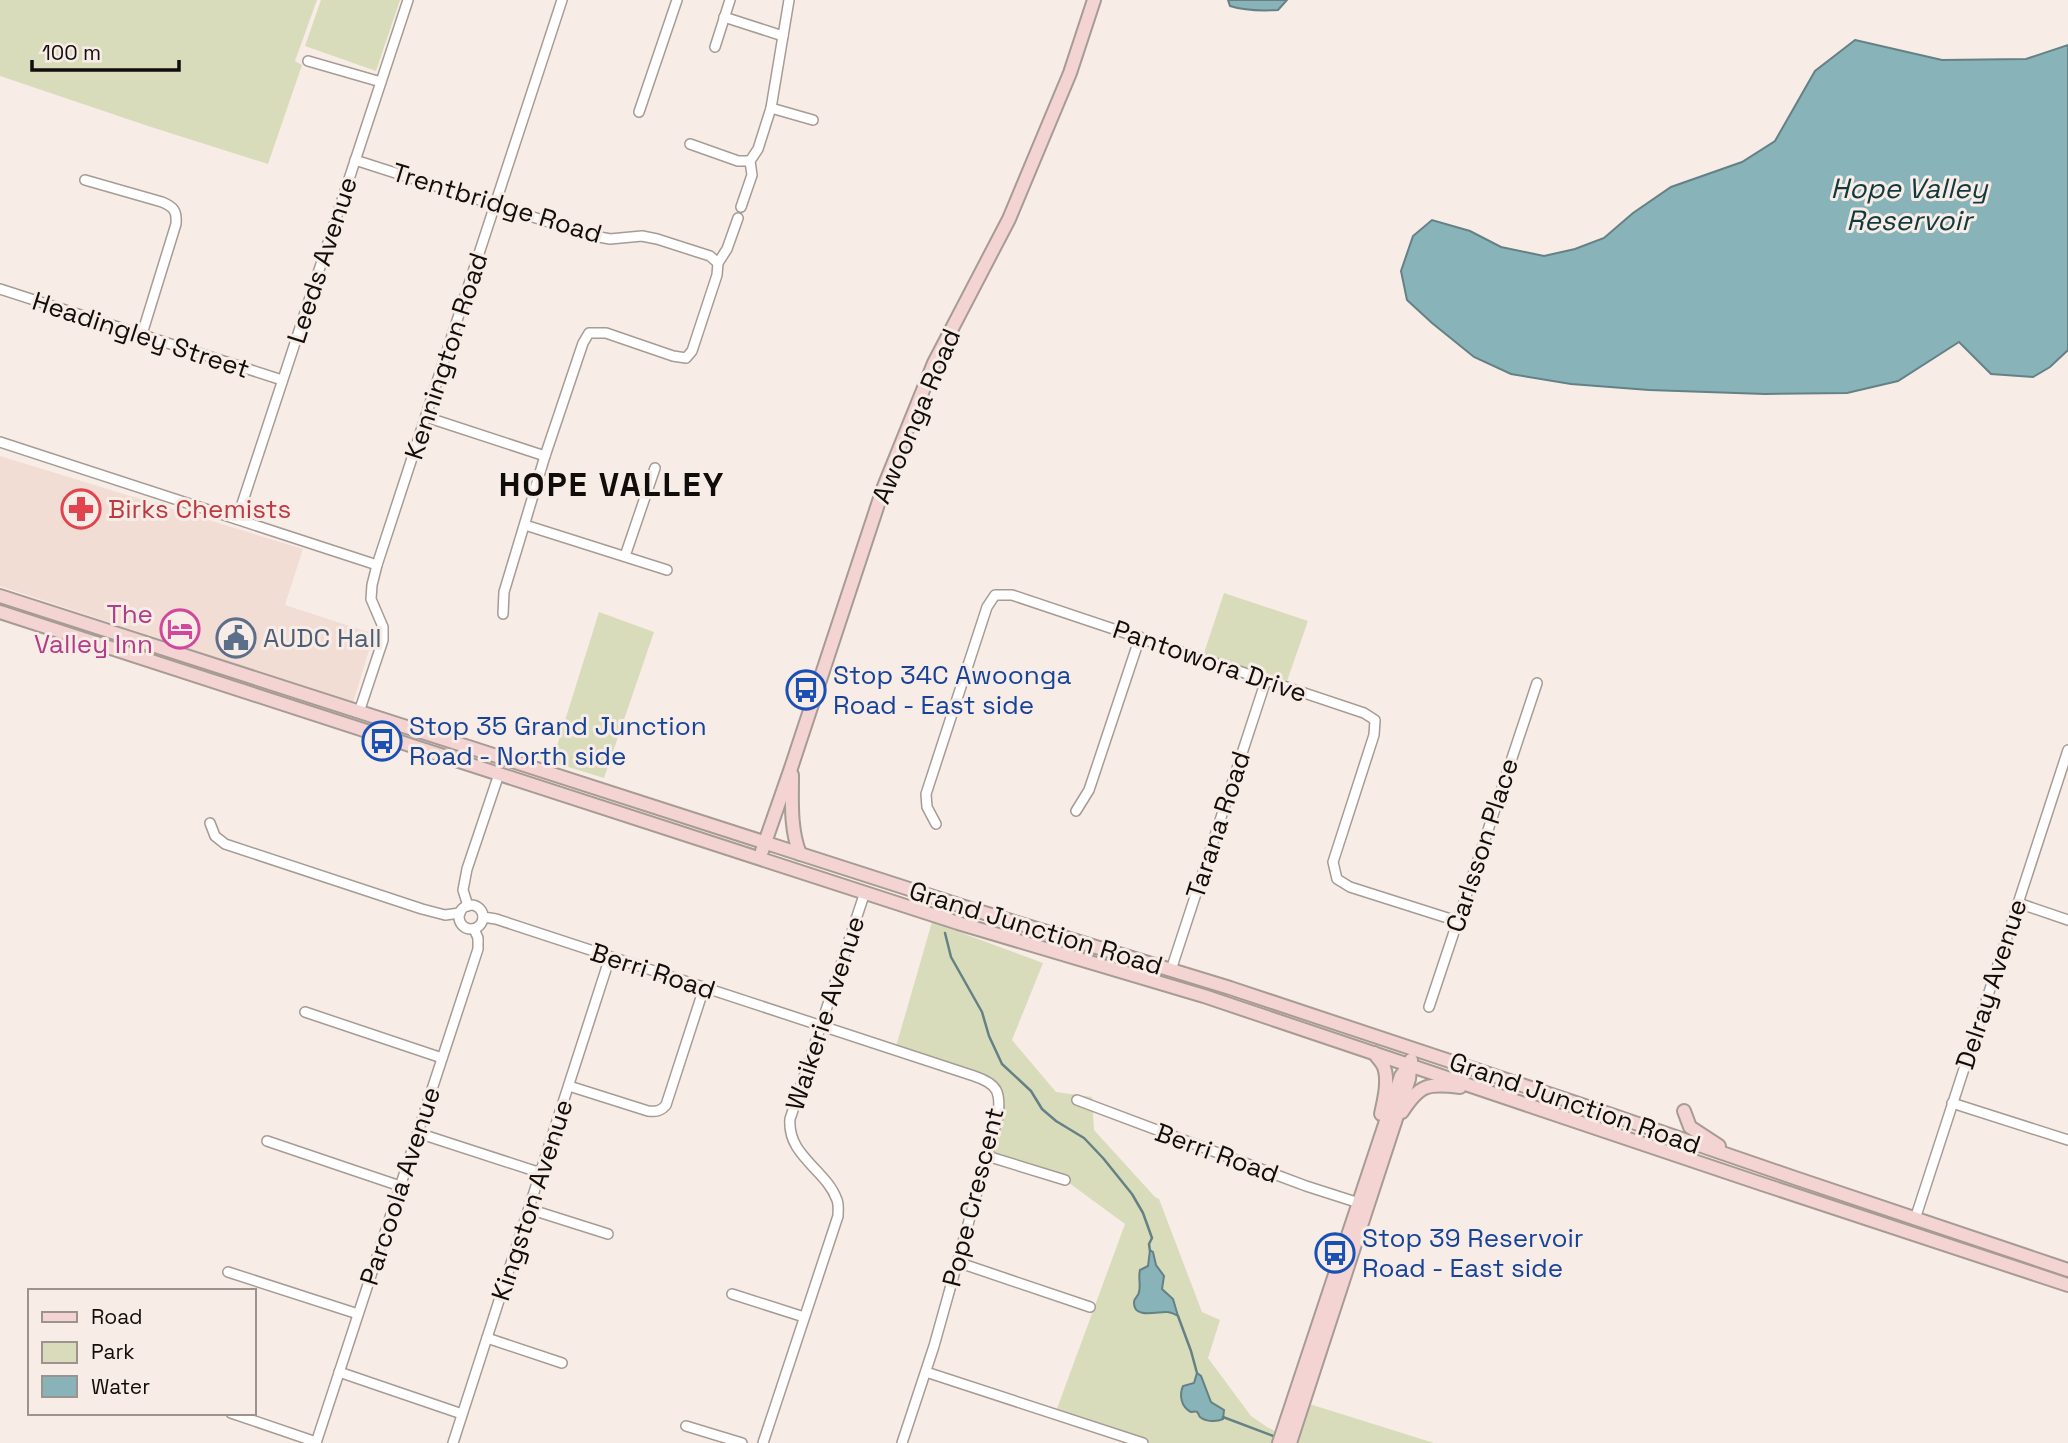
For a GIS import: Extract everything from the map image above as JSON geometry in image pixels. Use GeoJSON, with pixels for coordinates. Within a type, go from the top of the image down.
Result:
{"type":"FeatureCollection","features":[{"type":"Feature","properties":{"kind":"main road","name":"Awoonga Road"},"geometry":{"type":"LineString","coordinates":[[759,858],[883,489],[934,363],[1009,219],[1070,73],[1094,0]]}},
{"type":"Feature","properties":{"kind":"main road","name":"Grand Junction Road"},"geometry":{"type":"LineString","coordinates":[[0,596],[1414,1049],[2068,1270]]}},
{"type":"Feature","properties":{"kind":"main road"},"geometry":{"type":"LineString","coordinates":[[6,614],[28,605]]}},
{"type":"Feature","properties":{"kind":"main road","name":"Grand Junction Road"},"geometry":{"type":"LineString","coordinates":[[6,614],[958,923],[1205,996],[2068,1285]]}},
{"type":"Feature","properties":{"kind":"main road"},"geometry":{"type":"LineString","coordinates":[[56,614],[74,636]]}},
{"type":"Feature","properties":{"kind":"main road"},"geometry":{"type":"LineString","coordinates":[[179,670],[184,656]]}},
{"type":"Feature","properties":{"kind":"main road"},"geometry":{"type":"LineString","coordinates":[[354,727],[359,712]]}},
{"type":"Feature","properties":{"kind":"main road"},"geometry":{"type":"LineString","coordinates":[[499,774],[503,759]]}},
{"type":"Feature","properties":{"kind":"main road"},"geometry":{"type":"LineString","coordinates":[[791,768],[793,827],[800,854]]}},
{"type":"Feature","properties":{"kind":"main road"},"geometry":{"type":"LineString","coordinates":[[1143,978],[1171,970],[1180,981],[1205,996]]}},
{"type":"Feature","properties":{"kind":"main road"},"geometry":{"type":"LineString","coordinates":[[1279,1443],[1291,1423],[1363,1204],[1393,1126],[1409,1079],[1414,1049]]}},
{"type":"Feature","properties":{"kind":"main road"},"geometry":{"type":"LineString","coordinates":[[1363,1204],[1384,1100],[1384,1068],[1374,1053]]}},
{"type":"Feature","properties":{"kind":"main road"},"geometry":{"type":"LineString","coordinates":[[1369,1172],[1401,1076],[1410,1065]]}},
{"type":"Feature","properties":{"kind":"main road"},"geometry":{"type":"LineString","coordinates":[[1393,1126],[1413,1096],[1424,1087],[1445,1085],[1485,1090]]}},
{"type":"Feature","properties":{"kind":"main road"},"geometry":{"type":"LineString","coordinates":[[1684,1111],[1694,1131],[1742,1160]]}},
{"type":"Feature","properties":{"kind":"main road"},"geometry":{"type":"LineString","coordinates":[[1653,1147],[1658,1131]]}},
{"type":"Feature","properties":{"kind":"main road"},"geometry":{"type":"LineString","coordinates":[[1668,1152],[1674,1136]]}},
{"type":"Feature","properties":{"kind":"main road"},"geometry":{"type":"LineString","coordinates":[[1910,1233],[1914,1219]]}},
{"type":"Feature","properties":{"kind":"main road"},"geometry":{"type":"LineString","coordinates":[[1990,1243],[2035,1266],[2042,1276]]}},
{"type":"Feature","properties":{"kind":"main road"},"geometry":{"type":"LineString","coordinates":[[1290,1443],[1291,1423]]}},
{"type":"Feature","properties":{"kind":"street","name":"Leeds Avenue"},"geometry":{"type":"LineString","coordinates":[[237,519],[408,0]]}},
{"type":"Feature","properties":{"kind":"street","name":"Kennington Road"},"geometry":{"type":"LineString","coordinates":[[359,712],[383,640],[383,627],[371,599],[377,565],[562,0]]}},
{"type":"Feature","properties":{"kind":"street"},"geometry":{"type":"LineString","coordinates":[[639,112],[677,0]]}},
{"type":"Feature","properties":{"kind":"street"},"geometry":{"type":"LineString","coordinates":[[715,47],[730,0]]}},
{"type":"Feature","properties":{"kind":"street"},"geometry":{"type":"LineString","coordinates":[[741,207],[752,175],[750,160],[758,149],[771,107],[789,0]]}},
{"type":"Feature","properties":{"kind":"street"},"geometry":{"type":"LineString","coordinates":[[724,17],[783,36]]}},
{"type":"Feature","properties":{"kind":"street"},"geometry":{"type":"LineString","coordinates":[[308,61],[381,82]]}},
{"type":"Feature","properties":{"kind":"street"},"geometry":{"type":"LineString","coordinates":[[771,107],[813,120]]}},
{"type":"Feature","properties":{"kind":"street"},"geometry":{"type":"LineString","coordinates":[[690,144],[738,161],[750,160]]}},
{"type":"Feature","properties":{"kind":"street","name":"Trentbridge Road"},"geometry":{"type":"LineString","coordinates":[[355,160],[589,235],[610,239],[642,236],[657,239],[710,256],[718,263]]}},
{"type":"Feature","properties":{"kind":"street"},"geometry":{"type":"LineString","coordinates":[[85,180],[162,202],[173,207],[177,214],[142,334]]}},
{"type":"Feature","properties":{"kind":"street"},"geometry":{"type":"LineString","coordinates":[[503,614],[504,592],[583,343],[589,333],[606,332],[673,356],[686,358],[692,351],[717,275],[718,263],[727,249],[738,218]]}},
{"type":"Feature","properties":{"kind":"street","name":"Headingley Street"},"geometry":{"type":"LineString","coordinates":[[0,289],[282,380]]}},
{"type":"Feature","properties":{"kind":"street"},"geometry":{"type":"LineString","coordinates":[[426,416],[545,456]]}},
{"type":"Feature","properties":{"kind":"street"},"geometry":{"type":"LineString","coordinates":[[0,442],[377,565]]}},
{"type":"Feature","properties":{"kind":"street"},"geometry":{"type":"LineString","coordinates":[[625,556],[655,468]]}},
{"type":"Feature","properties":{"kind":"street"},"geometry":{"type":"LineString","coordinates":[[525,525],[667,570]]}},
{"type":"Feature","properties":{"kind":"street","name":"Pantowora Drive"},"geometry":{"type":"LineString","coordinates":[[936,824],[927,807],[926,794],[987,607],[995,595],[1012,595],[1364,713],[1375,720],[1374,735],[1333,862],[1337,879],[1350,887],[1457,921]]}},
{"type":"Feature","properties":{"kind":"street"},"geometry":{"type":"LineString","coordinates":[[1076,811],[1089,790],[1140,637]]}},
{"type":"Feature","properties":{"kind":"street","name":"Tarana Road"},"geometry":{"type":"LineString","coordinates":[[1171,970],[1266,680]]}},
{"type":"Feature","properties":{"kind":"street","name":"Carlsson Place"},"geometry":{"type":"LineString","coordinates":[[1429,1007],[1536,682]]}},
{"type":"Feature","properties":{"kind":"street","name":"Delray Avenue"},"geometry":{"type":"LineString","coordinates":[[1914,1219],[2068,750]]}},
{"type":"Feature","properties":{"kind":"street"},"geometry":{"type":"LineString","coordinates":[[468,906],[463,890],[467,869],[499,774]]}},
{"type":"Feature","properties":{"kind":"street"},"geometry":{"type":"LineString","coordinates":[[210,823],[215,836],[225,844],[422,909],[445,915],[460,913],[468,906],[476,906],[483,917],[480,925],[474,929],[464,926],[460,913]]}},
{"type":"Feature","properties":{"kind":"street","name":"Waikerie Avenue"},"geometry":{"type":"LineString","coordinates":[[763,1443],[838,1216],[838,1202],[833,1191],[794,1143],[789,1130],[790,1119],[865,892]]}},
{"type":"Feature","properties":{"kind":"street"},"geometry":{"type":"LineString","coordinates":[[2018,903],[2068,920]]}},
{"type":"Feature","properties":{"kind":"street","name":"Berri Road"},"geometry":{"type":"LineString","coordinates":[[483,917],[822,1026]]}},
{"type":"Feature","properties":{"kind":"street","name":"Parcoola Avenue"},"geometry":{"type":"LineString","coordinates":[[316,1443],[478,948],[474,929]]}},
{"type":"Feature","properties":{"kind":"street","name":"Kingston Avenue"},"geometry":{"type":"LineString","coordinates":[[453,1443],[610,957]]}},
{"type":"Feature","properties":{"kind":"street"},"geometry":{"type":"LineString","coordinates":[[569,1086],[648,1111],[656,1112],[662,1109],[666,1105],[704,988]]}},
{"type":"Feature","properties":{"kind":"street"},"geometry":{"type":"LineString","coordinates":[[306,1012],[442,1058]]}},
{"type":"Feature","properties":{"kind":"street","name":"Pope Crescent"},"geometry":{"type":"LineString","coordinates":[[822,1026],[986,1080],[996,1088],[1000,1101],[926,1372],[902,1443]]}},
{"type":"Feature","properties":{"kind":"street","name":"Berri Road"},"geometry":{"type":"LineString","coordinates":[[1077,1100],[1306,1186],[1363,1204]]}},
{"type":"Feature","properties":{"kind":"street"},"geometry":{"type":"LineString","coordinates":[[1952,1103],[2068,1140]]}},
{"type":"Feature","properties":{"kind":"street"},"geometry":{"type":"LineString","coordinates":[[418,1133],[541,1173]]}},
{"type":"Feature","properties":{"kind":"street"},"geometry":{"type":"LineString","coordinates":[[267,1141],[400,1186]]}},
{"type":"Feature","properties":{"kind":"street"},"geometry":{"type":"LineString","coordinates":[[987,1156],[1065,1180]]}},
{"type":"Feature","properties":{"kind":"street"},"geometry":{"type":"LineString","coordinates":[[529,1209],[608,1234]]}},
{"type":"Feature","properties":{"kind":"street"},"geometry":{"type":"LineString","coordinates":[[957,1262],[1090,1307]]}},
{"type":"Feature","properties":{"kind":"street"},"geometry":{"type":"LineString","coordinates":[[228,1272],[358,1314]]}},
{"type":"Feature","properties":{"kind":"street"},"geometry":{"type":"LineString","coordinates":[[732,1294],[804,1317]]}},
{"type":"Feature","properties":{"kind":"street"},"geometry":{"type":"LineString","coordinates":[[487,1338],[562,1363]]}},
{"type":"Feature","properties":{"kind":"street"},"geometry":{"type":"LineString","coordinates":[[339,1372],[462,1413]]}},
{"type":"Feature","properties":{"kind":"street"},"geometry":{"type":"LineString","coordinates":[[926,1372],[1143,1443]]}},
{"type":"Feature","properties":{"kind":"street"},"geometry":{"type":"LineString","coordinates":[[237,1415],[316,1443]]}},
{"type":"Feature","properties":{"kind":"street"},"geometry":{"type":"LineString","coordinates":[[687,1426],[743,1443]]}},
{"type":"Feature","properties":{"kind":"shaded area"},"geometry":{"type":"Polygon","coordinates":[[[0,456],[303,549],[285,605],[374,634],[353,703],[0,586],[0,456]]]}},
{"type":"Feature","properties":{"kind":"green space"},"geometry":{"type":"Polygon","coordinates":[[[0,0],[317,0],[295,61],[302,65],[268,164],[0,76],[0,0]]]}},
{"type":"Feature","properties":{"kind":"green space"},"geometry":{"type":"Polygon","coordinates":[[[321,0],[400,0],[376,71],[305,46],[321,0]]]}},
{"type":"Feature","properties":{"kind":"green space"},"geometry":{"type":"Polygon","coordinates":[[[1224,593],[1308,621],[1287,681],[1204,653],[1224,593]]]}},
{"type":"Feature","properties":{"kind":"green space"},"geometry":{"type":"Polygon","coordinates":[[[599,612],[654,632],[604,778],[552,762],[599,612]]]}},
{"type":"Feature","properties":{"kind":"green space"},"geometry":{"type":"Polygon","coordinates":[[[932,922],[1043,963],[1012,1040],[1056,1092],[1092,1097],[1094,1130],[1159,1199],[1202,1312],[1220,1320],[1208,1358],[1251,1416],[1282,1435],[1279,1443],[1143,1443],[1055,1414],[1125,1224],[1065,1180],[987,1156],[1000,1101],[996,1088],[895,1050],[932,922]]]}},
{"type":"Feature","properties":{"kind":"green space"},"geometry":{"type":"Polygon","coordinates":[[[1303,1402],[1434,1443],[1290,1443],[1303,1402]]]}},
{"type":"Feature","properties":{"kind":"water"},"geometry":{"type":"Polygon","coordinates":[[[1228,0],[1287,0],[1278,10],[1248,10],[1230,6],[1228,0]]]}},
{"type":"Feature","properties":{"kind":"water","name":"Hope Valley Reservoir"},"geometry":{"type":"Polygon","coordinates":[[[1855,40],[1942,60],[2026,59],[2068,45],[2068,350],[2050,367],[2033,377],[1991,374],[1959,342],[1898,381],[1847,393],[1765,394],[1571,384],[1511,374],[1474,357],[1407,300],[1401,271],[1413,236],[1432,220],[1470,231],[1501,247],[1544,256],[1575,249],[1604,238],[1633,213],[1671,187],[1742,162],[1775,141],[1815,71],[1855,40]]]}},
{"type":"Feature","properties":{"kind":"water"},"geometry":{"type":"Polygon","coordinates":[[[1150,1250],[1164,1276],[1162,1289],[1173,1299],[1178,1316],[1168,1312],[1142,1313],[1135,1308],[1134,1300],[1140,1289],[1140,1270],[1148,1266],[1150,1250]]]}},
{"type":"Feature","properties":{"kind":"water"},"geometry":{"type":"Polygon","coordinates":[[[1197,1373],[1201,1376],[1211,1402],[1224,1410],[1223,1419],[1205,1420],[1183,1404],[1183,1386],[1194,1383],[1197,1373]]]}},
{"type":"Feature","properties":{"kind":"waterway"},"geometry":{"type":"LineString","coordinates":[[945,933],[951,957],[982,1012],[1002,1064],[1031,1091],[1042,1109],[1084,1138],[1132,1194],[1143,1213],[1152,1238],[1150,1251]]}},
{"type":"Feature","properties":{"kind":"waterway"},"geometry":{"type":"LineString","coordinates":[[1178,1316],[1197,1373]]}},
{"type":"Feature","properties":{"kind":"waterway"},"geometry":{"type":"LineString","coordinates":[[1223,1417],[1276,1437]]}},
{"type":"Feature","properties":{"kind":"place","name":"Birks Chemists"},"geometry":{"type":"Point","coordinates":[81,509]}},
{"type":"Feature","properties":{"kind":"place","name":"The Valley Inn"},"geometry":{"type":"Point","coordinates":[180,629]}},
{"type":"Feature","properties":{"kind":"place","name":"AUDC Hall"},"geometry":{"type":"Point","coordinates":[236,638]}},
{"type":"Feature","properties":{"kind":"place","name":"Stop 34C Awoonga Road - East side"},"geometry":{"type":"Point","coordinates":[806,690]}},
{"type":"Feature","properties":{"kind":"place","name":"Stop 35 Grand Junction Road - North side"},"geometry":{"type":"Point","coordinates":[382,741]}},
{"type":"Feature","properties":{"kind":"place","name":"Stop 39 Reservoir Road - East side"},"geometry":{"type":"Point","coordinates":[1335,1253]}},
{"type":"Feature","properties":{"kind":"district","name":"HOPE VALLEY"},"geometry":{"type":"Point","coordinates":[612,484]}}]}
